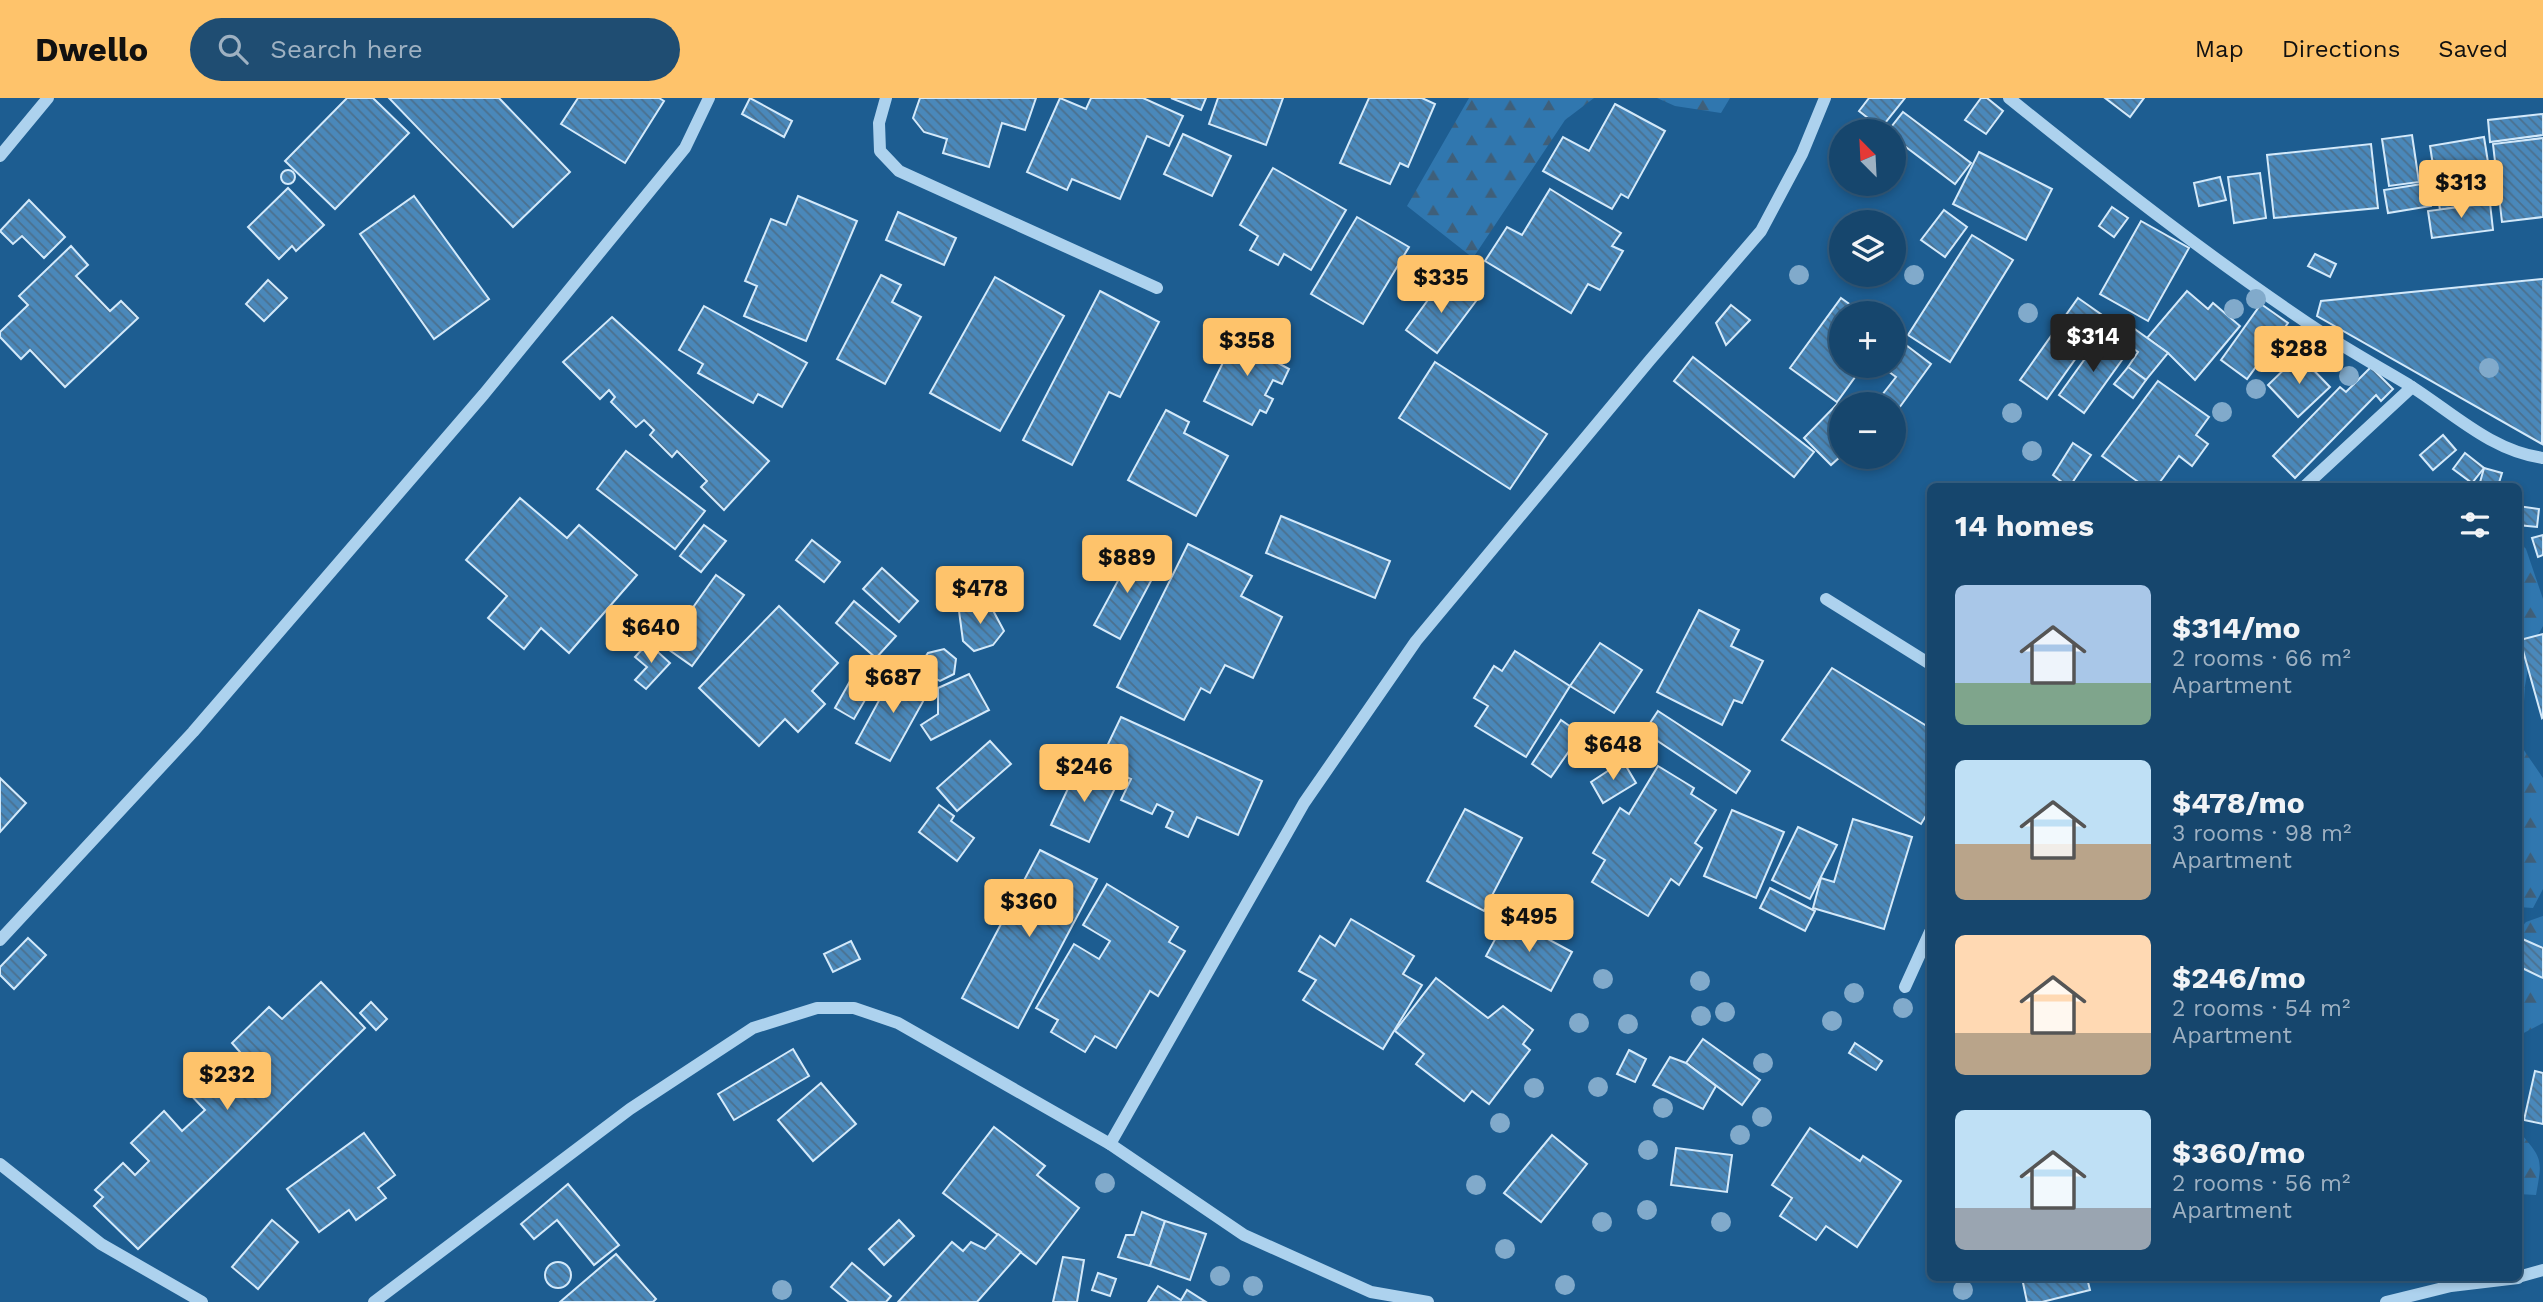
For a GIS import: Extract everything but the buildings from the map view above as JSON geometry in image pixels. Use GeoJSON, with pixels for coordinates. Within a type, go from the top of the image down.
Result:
{"type":"FeatureCollection","features":[{"type":"Feature","properties":{"kind":"street"},"geometry":{"type":"LineString","coordinates":[[0,156],[48,98]]}},
{"type":"Feature","properties":{"kind":"street"},"geometry":{"type":"LineString","coordinates":[[0,940],[192,732],[484,394],[685,148],[709,98]]}},
{"type":"Feature","properties":{"kind":"street"},"geometry":{"type":"LineString","coordinates":[[886,98],[879,122],[880,151],[899,171],[1157,288]]}},
{"type":"Feature","properties":{"kind":"street"},"geometry":{"type":"LineString","coordinates":[[1110,1144],[1304,803],[1416,641],[1632,381],[1761,231],[1802,154],[1825,98]]}},
{"type":"Feature","properties":{"kind":"street"},"geometry":{"type":"LineString","coordinates":[[2009,98],[2140,204],[2328,336],[2412,387],[2497,444],[2543,458]]}},
{"type":"Feature","properties":{"kind":"street"},"geometry":{"type":"LineString","coordinates":[[2308,483],[2412,387]]}},
{"type":"Feature","properties":{"kind":"street"},"geometry":{"type":"LineString","coordinates":[[1826,598],[1927,662]]}},
{"type":"Feature","properties":{"kind":"street"},"geometry":{"type":"LineString","coordinates":[[1905,986],[1927,938]]}},
{"type":"Feature","properties":{"kind":"street"},"geometry":{"type":"LineString","coordinates":[[374,1302],[630,1110],[753,1028],[817,1008],[854,1008],[898,1023],[1110,1144],[1244,1235],[1366,1297],[1428,1302]]}},
{"type":"Feature","properties":{"kind":"street"},"geometry":{"type":"LineString","coordinates":[[0,1164],[101,1244],[202,1302]]}},
{"type":"Feature","properties":{"kind":"street"},"geometry":{"type":"LineString","coordinates":[[2522,1276],[2543,1270]]}},
{"type":"Feature","properties":{"kind":"street"},"geometry":{"type":"LineString","coordinates":[[2386,1302],[2451,1286],[2488,1281]]}},
{"type":"Feature","properties":{"kind":"green space"},"geometry":{"type":"Polygon","coordinates":[[[1469,98],[1594,98],[1565,120],[1473,258],[1407,206],[1469,98]]]}},
{"type":"Feature","properties":{"kind":"green space"},"geometry":{"type":"Polygon","coordinates":[[[1657,98],[1730,98],[1721,113],[1675,106],[1657,98]]]}},
{"type":"Feature","properties":{"kind":"green space"},"geometry":{"type":"Polygon","coordinates":[[[2522,544],[2543,599],[2543,626],[2532,645],[2525,686],[2522,731],[2522,544]]]}},
{"type":"Feature","properties":{"kind":"green space"},"geometry":{"type":"Polygon","coordinates":[[[2522,747],[2543,778],[2543,889],[2533,908],[2522,907],[2522,747]]]}},
{"type":"Feature","properties":{"kind":"green space"},"geometry":{"type":"Polygon","coordinates":[[[2543,916],[2543,1023],[2522,1034],[2522,926],[2526,922],[2543,916]]]}},
{"type":"Feature","properties":{"kind":"green space"},"geometry":{"type":"Polygon","coordinates":[[[2522,1135],[2539,1159],[2540,1173],[2536,1195],[2522,1194],[2522,1135]]]}}]}
